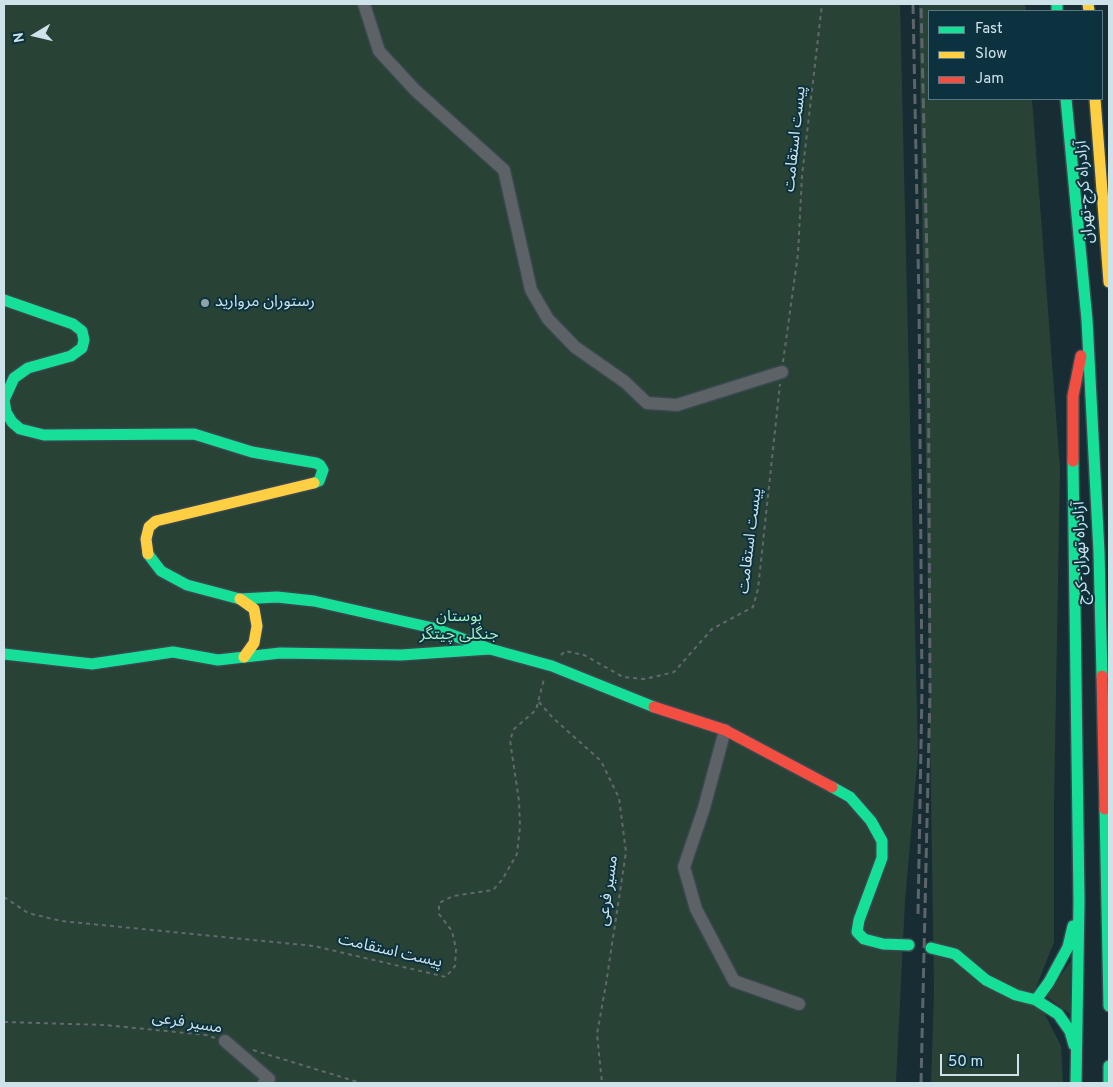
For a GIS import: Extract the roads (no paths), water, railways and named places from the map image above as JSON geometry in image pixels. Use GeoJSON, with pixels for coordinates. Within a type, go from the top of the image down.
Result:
{"type":"FeatureCollection","features":[{"type":"Feature","properties":{"kind":"main road","name":"آزادراه تهران-کرج"},"geometry":{"type":"LineString","coordinates":[[1066,100],[1087,320],[1100,552],[1109,1006]]}},
{"type":"Feature","properties":{"kind":"main road","name":"آزادراه کرج-تهران"},"geometry":{"type":"LineString","coordinates":[[1095,100],[1109,282]]}},
{"type":"Feature","properties":{"kind":"main road"},"geometry":{"type":"LineString","coordinates":[[4,300],[74,324],[82,331],[84,340],[82,348],[71,356],[28,368],[14,378],[4,400],[6,412],[12,422],[20,429],[44,435],[194,434],[252,452],[316,463],[323,470],[319,481],[310,484],[156,521],[149,527],[146,539],[147,552],[160,571],[187,585],[240,599],[278,597],[314,601],[433,628],[490,649],[552,666],[656,708],[724,730],[850,797],[870,821],[882,842],[882,858],[858,920],[857,932],[864,939],[883,944],[909,945]]}},
{"type":"Feature","properties":{"kind":"main road"},"geometry":{"type":"LineString","coordinates":[[1076,1083],[1079,901],[1073,396],[1087,320]]}},
{"type":"Feature","properties":{"kind":"main road"},"geometry":{"type":"LineString","coordinates":[[240,599],[254,609],[256,626],[254,643],[244,656]]}},
{"type":"Feature","properties":{"kind":"main road"},"geometry":{"type":"LineString","coordinates":[[4,654],[92,664],[173,652],[218,660],[280,652],[401,655],[490,649]]}},
{"type":"Feature","properties":{"kind":"main road"},"geometry":{"type":"LineString","coordinates":[[1036,1000],[1049,982],[1068,947],[1079,901]]}},
{"type":"Feature","properties":{"kind":"main road"},"geometry":{"type":"LineString","coordinates":[[931,948],[955,954],[986,980],[1016,995],[1036,1000],[1058,1014],[1070,1031],[1076,1052]]}},
{"type":"Feature","properties":{"kind":"main road"},"geometry":{"type":"LineString","coordinates":[[1109,1066],[1109,1083]]}},
{"type":"Feature","properties":{"kind":"street"},"geometry":{"type":"LineString","coordinates":[[364,4],[379,52],[415,90],[504,170],[531,290],[548,319],[574,347],[625,382],[647,403],[676,405],[782,372]]}},
{"type":"Feature","properties":{"kind":"street"},"geometry":{"type":"LineString","coordinates":[[724,730],[704,808],[684,867],[696,910],[734,981],[799,1004]]}},
{"type":"Feature","properties":{"kind":"street"},"geometry":{"type":"LineString","coordinates":[[226,1041],[269,1079],[264,1083]]}},
{"type":"Feature","properties":{"kind":"railway"},"geometry":{"type":"LineString","coordinates":[[913,4],[919,303],[922,690],[918,916]]}},
{"type":"Feature","properties":{"kind":"railway"},"geometry":{"type":"LineString","coordinates":[[921,4],[928,302],[930,691],[921,1083]]}},
{"type":"Feature","properties":{"kind":"place","name":"رستوران مروارید"},"geometry":{"type":"Point","coordinates":[205,303]}},
{"type":"Feature","properties":{"kind":"park label","name":"بوستان جنگلی چیتگر"},"geometry":{"type":"Point","coordinates":[459,627]}}]}
